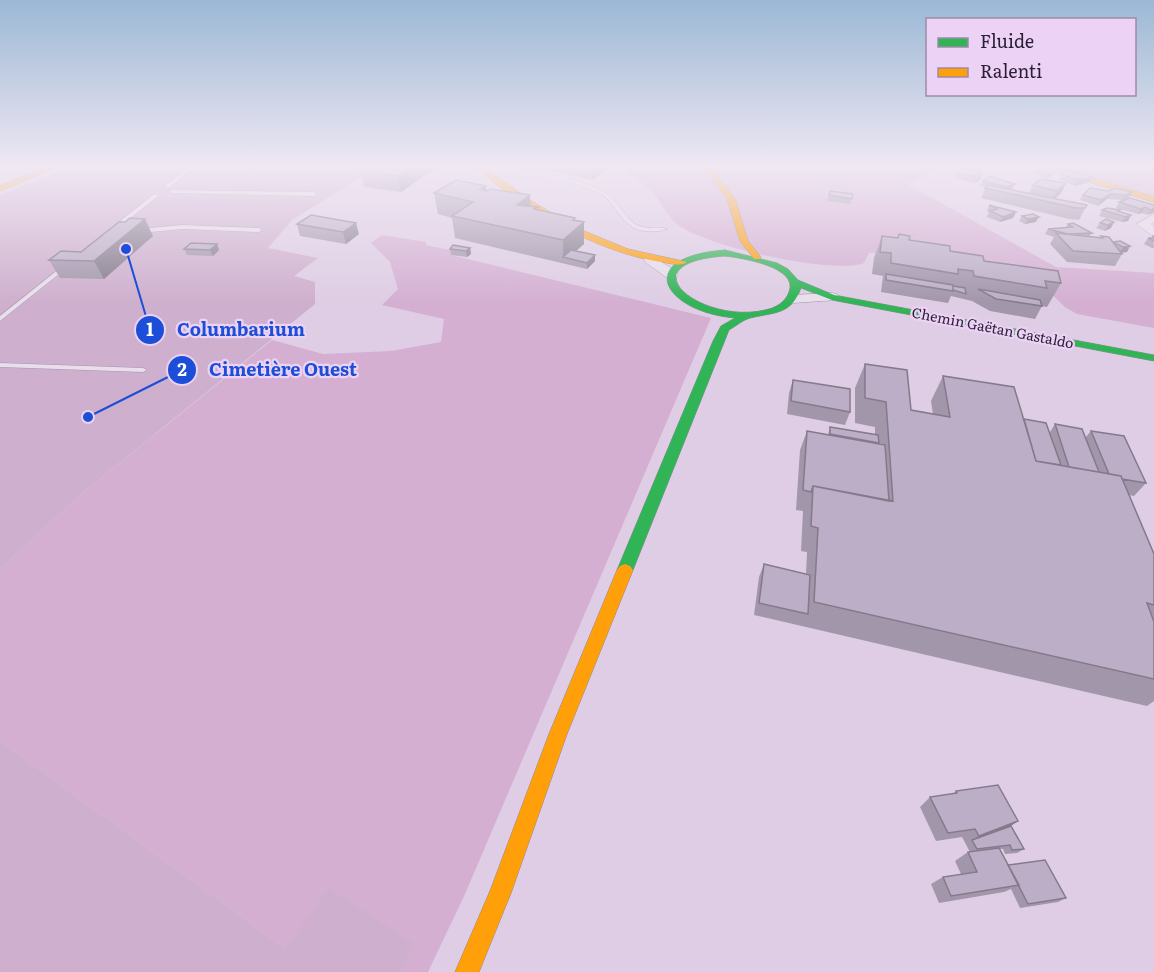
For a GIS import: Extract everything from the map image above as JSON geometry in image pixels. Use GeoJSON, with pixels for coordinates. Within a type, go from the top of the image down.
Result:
{"type":"FeatureCollection","features":[{"type":"Feature","properties":{"kind":"main road"},"geometry":{"type":"LineString","coordinates":[[548,212],[595,242],[650,259],[683,262],[709,254],[741,254],[757,258]]}},
{"type":"Feature","properties":{"kind":"main road"},"geometry":{"type":"LineString","coordinates":[[720,212],[723,219]]}},
{"type":"Feature","properties":{"kind":"main road"},"geometry":{"type":"LineString","coordinates":[[736,212],[742,241],[757,258]]}},
{"type":"Feature","properties":{"kind":"main road"},"geometry":{"type":"LineString","coordinates":[[709,254],[721,240]]}},
{"type":"Feature","properties":{"kind":"main road","name":"Chemin Gaëtan Gastaldo"},"geometry":{"type":"LineString","coordinates":[[757,258],[781,268],[795,282],[832,297],[1154,358]]}},
{"type":"Feature","properties":{"kind":"main road"},"geometry":{"type":"LineString","coordinates":[[683,262],[671,274],[674,289],[689,302],[716,312],[747,315],[775,310],[793,299],[796,291],[795,282]]}},
{"type":"Feature","properties":{"kind":"main road"},"geometry":{"type":"LineString","coordinates":[[467,972],[500,893],[558,734],[718,341],[725,328],[747,315]]}},
{"type":"Feature","properties":{"kind":"street"},"geometry":{"type":"LineString","coordinates":[[1154,217],[1143,224],[1154,233]]}},
{"type":"Feature","properties":{"kind":"street"},"geometry":{"type":"LineString","coordinates":[[650,259],[671,274]]}},
{"type":"Feature","properties":{"kind":"street","name":"Chemin Gaëtan Gastaldo"},"geometry":{"type":"LineString","coordinates":[[793,299],[832,297]]}},
{"type":"Feature","properties":{"kind":"lane"},"geometry":{"type":"LineString","coordinates":[[118,232],[108,233],[134,212]]}},
{"type":"Feature","properties":{"kind":"lane"},"geometry":{"type":"LineString","coordinates":[[619,212],[627,222],[651,232],[664,230]]}},
{"type":"Feature","properties":{"kind":"lane"},"geometry":{"type":"LineString","coordinates":[[129,231],[183,227],[259,230]]}},
{"type":"Feature","properties":{"kind":"lane"},"geometry":{"type":"LineString","coordinates":[[0,319],[71,263]]}},
{"type":"Feature","properties":{"kind":"lane"},"geometry":{"type":"LineString","coordinates":[[0,365],[143,370]]}},
{"type":"Feature","properties":{"kind":"shaded area"},"geometry":{"type":"Polygon","coordinates":[[[0,212],[304,212],[292,220],[268,248],[318,258],[294,276],[315,282],[315,304],[80,495],[0,569],[0,212]]]}},
{"type":"Feature","properties":{"kind":"shaded area"},"geometry":{"type":"Polygon","coordinates":[[[667,212],[958,212],[1056,267],[1154,273],[1154,328],[1077,314],[1065,307],[1046,289],[1029,281],[883,252],[869,253],[864,263],[848,266],[798,262],[713,241],[677,224],[667,212]]]}},
{"type":"Feature","properties":{"kind":"shaded area"},"geometry":{"type":"Polygon","coordinates":[[[382,235],[426,242],[426,245],[454,251],[451,255],[711,318],[465,894],[428,972],[400,972],[413,944],[286,949],[0,741],[0,569],[80,495],[272,340],[323,354],[391,351],[441,342],[444,319],[382,305],[398,289],[390,262],[371,243],[382,235]]]}},
{"type":"Feature","properties":{"kind":"shaded area"},"geometry":{"type":"Polygon","coordinates":[[[0,741],[286,949],[329,888],[414,944],[400,972],[0,972],[0,741]]]}},
{"type":"Feature","properties":{"kind":"building"},"geometry":{"type":"Polygon","coordinates":[[[457,212],[549,212],[584,222],[563,240],[452,216],[457,212]]]}},
{"type":"Feature","properties":{"kind":"building"},"geometry":{"type":"Polygon","coordinates":[[[993,212],[1015,212],[1003,217],[993,212]]]}},
{"type":"Feature","properties":{"kind":"building"},"geometry":{"type":"Polygon","coordinates":[[[1110,212],[1131,215],[1126,217],[1110,212]]]}},
{"type":"Feature","properties":{"kind":"building"},"geometry":{"type":"Polygon","coordinates":[[[1033,214],[1039,217],[1028,219],[1022,216],[1033,214]]]}},
{"type":"Feature","properties":{"kind":"building"},"geometry":{"type":"Polygon","coordinates":[[[311,215],[356,223],[343,232],[297,224],[311,215]]]}},
{"type":"Feature","properties":{"kind":"building"},"geometry":{"type":"Polygon","coordinates":[[[130,218],[145,219],[94,261],[49,260],[61,251],[81,252],[119,222],[125,222],[130,218]]]}},
{"type":"Feature","properties":{"kind":"building"},"geometry":{"type":"Polygon","coordinates":[[[1106,219],[1114,222],[1108,225],[1100,223],[1106,219]]]}},
{"type":"Feature","properties":{"kind":"building"},"geometry":{"type":"Polygon","coordinates":[[[1073,223],[1092,233],[1068,234],[1048,229],[1073,227],[1068,224],[1073,223]]]}},
{"type":"Feature","properties":{"kind":"building"},"geometry":{"type":"Polygon","coordinates":[[[1056,233],[1109,237],[1122,254],[1073,251],[1056,233]]]}},
{"type":"Feature","properties":{"kind":"building"},"geometry":{"type":"Polygon","coordinates":[[[899,234],[910,236],[909,240],[950,246],[950,251],[983,256],[984,261],[1058,271],[1061,283],[1045,281],[1047,288],[974,276],[973,271],[958,269],[958,274],[891,263],[891,253],[880,252],[882,236],[898,238],[899,234]]]}},
{"type":"Feature","properties":{"kind":"building"},"geometry":{"type":"Polygon","coordinates":[[[1120,241],[1130,246],[1123,247],[1113,242],[1120,241]]]}},
{"type":"Feature","properties":{"kind":"building"},"geometry":{"type":"Polygon","coordinates":[[[191,243],[217,244],[210,250],[184,249],[191,243]]]}},
{"type":"Feature","properties":{"kind":"building"},"geometry":{"type":"Polygon","coordinates":[[[453,245],[470,248],[466,251],[450,249],[453,245]]]}},
{"type":"Feature","properties":{"kind":"building"},"geometry":{"type":"Polygon","coordinates":[[[571,250],[595,255],[587,263],[563,257],[571,250]]]}},
{"type":"Feature","properties":{"kind":"building"},"geometry":{"type":"Polygon","coordinates":[[[886,274],[953,285],[953,291],[886,280],[886,274]]]}},
{"type":"Feature","properties":{"kind":"building"},"geometry":{"type":"Polygon","coordinates":[[[953,286],[965,288],[966,294],[953,290],[953,286]]]}},
{"type":"Feature","properties":{"kind":"building"},"geometry":{"type":"Polygon","coordinates":[[[978,289],[1040,300],[1042,306],[996,299],[978,289]]]}},
{"type":"Feature","properties":{"kind":"building"},"geometry":{"type":"Polygon","coordinates":[[[865,364],[907,370],[911,410],[950,417],[943,376],[1014,387],[1036,461],[1121,476],[1154,554],[1154,605],[1147,603],[1154,622],[1154,679],[814,602],[818,528],[811,526],[813,486],[893,501],[886,402],[865,398],[865,364]]]}},
{"type":"Feature","properties":{"kind":"building"},"geometry":{"type":"Polygon","coordinates":[[[793,380],[850,389],[850,412],[791,401],[793,380]]]}},
{"type":"Feature","properties":{"kind":"building"},"geometry":{"type":"Polygon","coordinates":[[[1024,419],[1046,423],[1061,465],[1036,461],[1024,419]]]}},
{"type":"Feature","properties":{"kind":"building"},"geometry":{"type":"Polygon","coordinates":[[[1055,424],[1082,429],[1099,472],[1069,467],[1055,424]]]}},
{"type":"Feature","properties":{"kind":"building"},"geometry":{"type":"Polygon","coordinates":[[[830,427],[878,435],[879,443],[830,434],[830,427]]]}},
{"type":"Feature","properties":{"kind":"building"},"geometry":{"type":"Polygon","coordinates":[[[807,431],[885,445],[889,501],[813,486],[811,492],[803,490],[807,431]]]}},
{"type":"Feature","properties":{"kind":"building"},"geometry":{"type":"Polygon","coordinates":[[[1091,431],[1124,436],[1146,483],[1109,474],[1091,431]]]}},
{"type":"Feature","properties":{"kind":"building"},"geometry":{"type":"Polygon","coordinates":[[[764,564],[810,575],[808,614],[759,603],[764,564]]]}},
{"type":"Feature","properties":{"kind":"building"},"geometry":{"type":"Polygon","coordinates":[[[998,785],[1018,821],[979,836],[975,829],[948,833],[930,797],[998,785]]]}},
{"type":"Feature","properties":{"kind":"building"},"geometry":{"type":"Polygon","coordinates":[[[1011,826],[1024,849],[1012,850],[1010,845],[977,849],[972,840],[1011,826]]]}},
{"type":"Feature","properties":{"kind":"building"},"geometry":{"type":"Polygon","coordinates":[[[999,848],[1019,885],[951,896],[943,877],[977,872],[968,852],[999,848]]]}},
{"type":"Feature","properties":{"kind":"building"},"geometry":{"type":"Polygon","coordinates":[[[1045,860],[1066,898],[1028,904],[1008,865],[1045,860]]]}},
{"type":"Feature","properties":{"kind":"traffic: fast"},"geometry":{"type":"LineString","coordinates":[[725,253],[760,260],[785,271],[793,278],[796,287],[792,298],[774,311],[742,315],[703,308],[681,297],[672,282],[672,274],[676,267],[690,258],[725,253]]}},
{"type":"Feature","properties":{"kind":"traffic: fast"},"geometry":{"type":"LineString","coordinates":[[795,282],[832,297],[1154,358]]}},
{"type":"Feature","properties":{"kind":"traffic: fast"},"geometry":{"type":"LineString","coordinates":[[625,570],[718,341],[725,328],[747,315]]}},
{"type":"Feature","properties":{"kind":"traffic: slow"},"geometry":{"type":"LineString","coordinates":[[543,212],[599,242],[653,258],[683,262]]}},
{"type":"Feature","properties":{"kind":"traffic: slow"},"geometry":{"type":"LineString","coordinates":[[735,212],[744,241],[757,257]]}},
{"type":"Feature","properties":{"kind":"traffic: slow"},"geometry":{"type":"LineString","coordinates":[[467,972],[500,893],[558,734],[625,570]]}},
{"type":"Feature","properties":{"kind":"place","name":"Columbarium"},"geometry":{"type":"Point","coordinates":[126,249]}},
{"type":"Feature","properties":{"kind":"place","name":"Cimetière Ouest"},"geometry":{"type":"Point","coordinates":[88,417]}}]}
